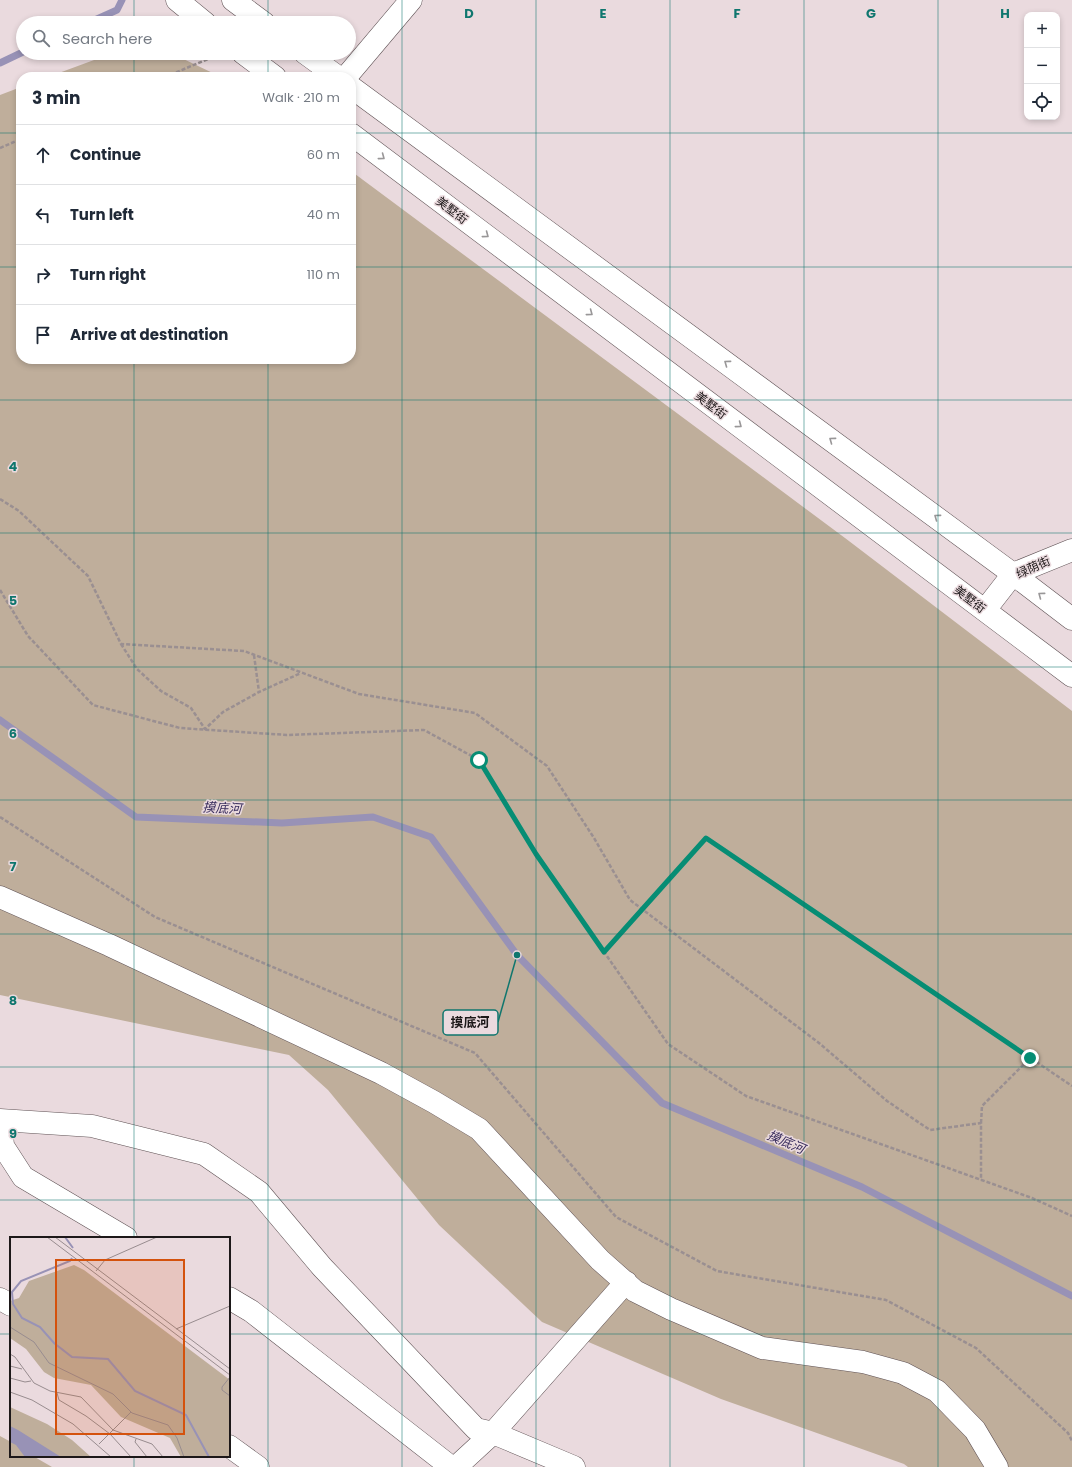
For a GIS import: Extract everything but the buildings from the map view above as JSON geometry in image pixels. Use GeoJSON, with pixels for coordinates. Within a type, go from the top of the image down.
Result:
{"type":"FeatureCollection","features":[{"type":"Feature","properties":{"kind":"street"},"geometry":{"type":"LineString","coordinates":[[177,0],[196,16]]}},
{"type":"Feature","properties":{"kind":"street"},"geometry":{"type":"LineString","coordinates":[[233,0],[255,16]]}},
{"type":"Feature","properties":{"kind":"street"},"geometry":{"type":"LineString","coordinates":[[350,72],[411,0]]}},
{"type":"Feature","properties":{"kind":"street"},"geometry":{"type":"LineString","coordinates":[[252,60],[268,72]]}},
{"type":"Feature","properties":{"kind":"street"},"geometry":{"type":"LineString","coordinates":[[315,60],[331,72]]}},
{"type":"Feature","properties":{"kind":"street"},"geometry":{"type":"LineString","coordinates":[[356,91],[1072,619]]}},
{"type":"Feature","properties":{"kind":"street","name":"美墅街"},"geometry":{"type":"LineString","coordinates":[[356,138],[1072,676]]}},
{"type":"Feature","properties":{"kind":"street","name":"绿荫街"},"geometry":{"type":"LineString","coordinates":[[985,610],[1013,574],[1072,550]]}},
{"type":"Feature","properties":{"kind":"street"},"geometry":{"type":"LineString","coordinates":[[0,897],[109,945],[381,1073],[434,1102],[479,1129],[600,1260],[635,1290],[671,1309],[762,1348],[863,1362],[903,1373],[937,1391],[975,1430],[997,1467]]}},
{"type":"Feature","properties":{"kind":"street"},"geometry":{"type":"LineString","coordinates":[[124,1237],[23,1178],[4,1146],[1,1121],[92,1126],[204,1154],[259,1192],[322,1267],[476,1429],[493,1433],[574,1467]]}},
{"type":"Feature","properties":{"kind":"street"},"geometry":{"type":"LineString","coordinates":[[456,1467],[493,1433],[626,1282]]}},
{"type":"Feature","properties":{"kind":"street"},"geometry":{"type":"LineString","coordinates":[[0,1299],[10,1304]]}},
{"type":"Feature","properties":{"kind":"street"},"geometry":{"type":"LineString","coordinates":[[230,1299],[251,1311],[451,1467]]}},
{"type":"Feature","properties":{"kind":"street"},"geometry":{"type":"LineString","coordinates":[[230,1447],[258,1467]]}},
{"type":"Feature","properties":{"kind":"path"},"geometry":{"type":"LineString","coordinates":[[177,72],[205,60]]}},
{"type":"Feature","properties":{"kind":"path"},"geometry":{"type":"LineString","coordinates":[[0,148],[16,141]]}},
{"type":"Feature","properties":{"kind":"path"},"geometry":{"type":"LineString","coordinates":[[0,498],[20,511],[88,576],[121,644],[137,669],[161,691],[191,708],[205,729]]}},
{"type":"Feature","properties":{"kind":"path"},"geometry":{"type":"LineString","coordinates":[[0,590],[28,636],[93,705],[180,728],[287,735],[424,730],[479,760],[536,854],[668,1044],[746,1096],[1032,1198],[1072,1216]]}},
{"type":"Feature","properties":{"kind":"path"},"geometry":{"type":"LineString","coordinates":[[121,644],[244,651],[359,694],[475,712],[547,766],[594,838],[630,900],[819,1043],[887,1101],[930,1130],[981,1123]]}},
{"type":"Feature","properties":{"kind":"path"},"geometry":{"type":"LineString","coordinates":[[254,655],[259,692]]}},
{"type":"Feature","properties":{"kind":"path"},"geometry":{"type":"LineString","coordinates":[[205,729],[223,712],[259,692],[302,673]]}},
{"type":"Feature","properties":{"kind":"path"},"geometry":{"type":"LineString","coordinates":[[0,817],[155,917],[475,1053],[616,1217],[717,1271],[886,1300],[976,1348],[1068,1433],[1072,1440]]}},
{"type":"Feature","properties":{"kind":"path"},"geometry":{"type":"LineString","coordinates":[[604,952],[706,838],[1072,1086]]}},
{"type":"Feature","properties":{"kind":"path"},"geometry":{"type":"LineString","coordinates":[[981,1180],[982,1106],[1030,1058]]}},
{"type":"Feature","properties":{"kind":"shaded area"},"geometry":{"type":"Polygon","coordinates":[[[94,60],[186,60],[211,72],[62,72],[94,60]]]}},
{"type":"Feature","properties":{"kind":"shaded area"},"geometry":{"type":"Polygon","coordinates":[[[16,89],[16,364],[356,364],[356,175],[845,538],[1072,711],[1072,1467],[908,1467],[904,1464],[721,1399],[542,1322],[439,1225],[328,1090],[289,1055],[0,995],[0,95],[16,89]]]}},
{"type":"Feature","properties":{"kind":"shaded area"},"geometry":{"type":"Polygon","coordinates":[[[0,1436],[10,1441],[10,1457],[35,1457],[52,1467],[0,1467],[0,1436]]]}},
{"type":"Feature","properties":{"kind":"waterway","name":"摸底河"},"geometry":{"type":"LineString","coordinates":[[104,16],[117,10],[122,0]]}},
{"type":"Feature","properties":{"kind":"waterway","name":"摸底河"},"geometry":{"type":"LineString","coordinates":[[0,63],[16,55]]}},
{"type":"Feature","properties":{"kind":"waterway","name":"摸底河"},"geometry":{"type":"LineString","coordinates":[[0,720],[136,817],[282,823],[373,817],[431,837],[517,955],[662,1103],[862,1187],[1072,1296]]}},
{"type":"Feature","properties":{"kind":"place","name":"摸底河"},"geometry":{"type":"Point","coordinates":[517,955]}},
{"type":"Feature","properties":{"kind":"route"},"geometry":{"type":"LineString","coordinates":[[479,760],[536,854],[604,952],[706,838],[1030,1058]]}}]}
